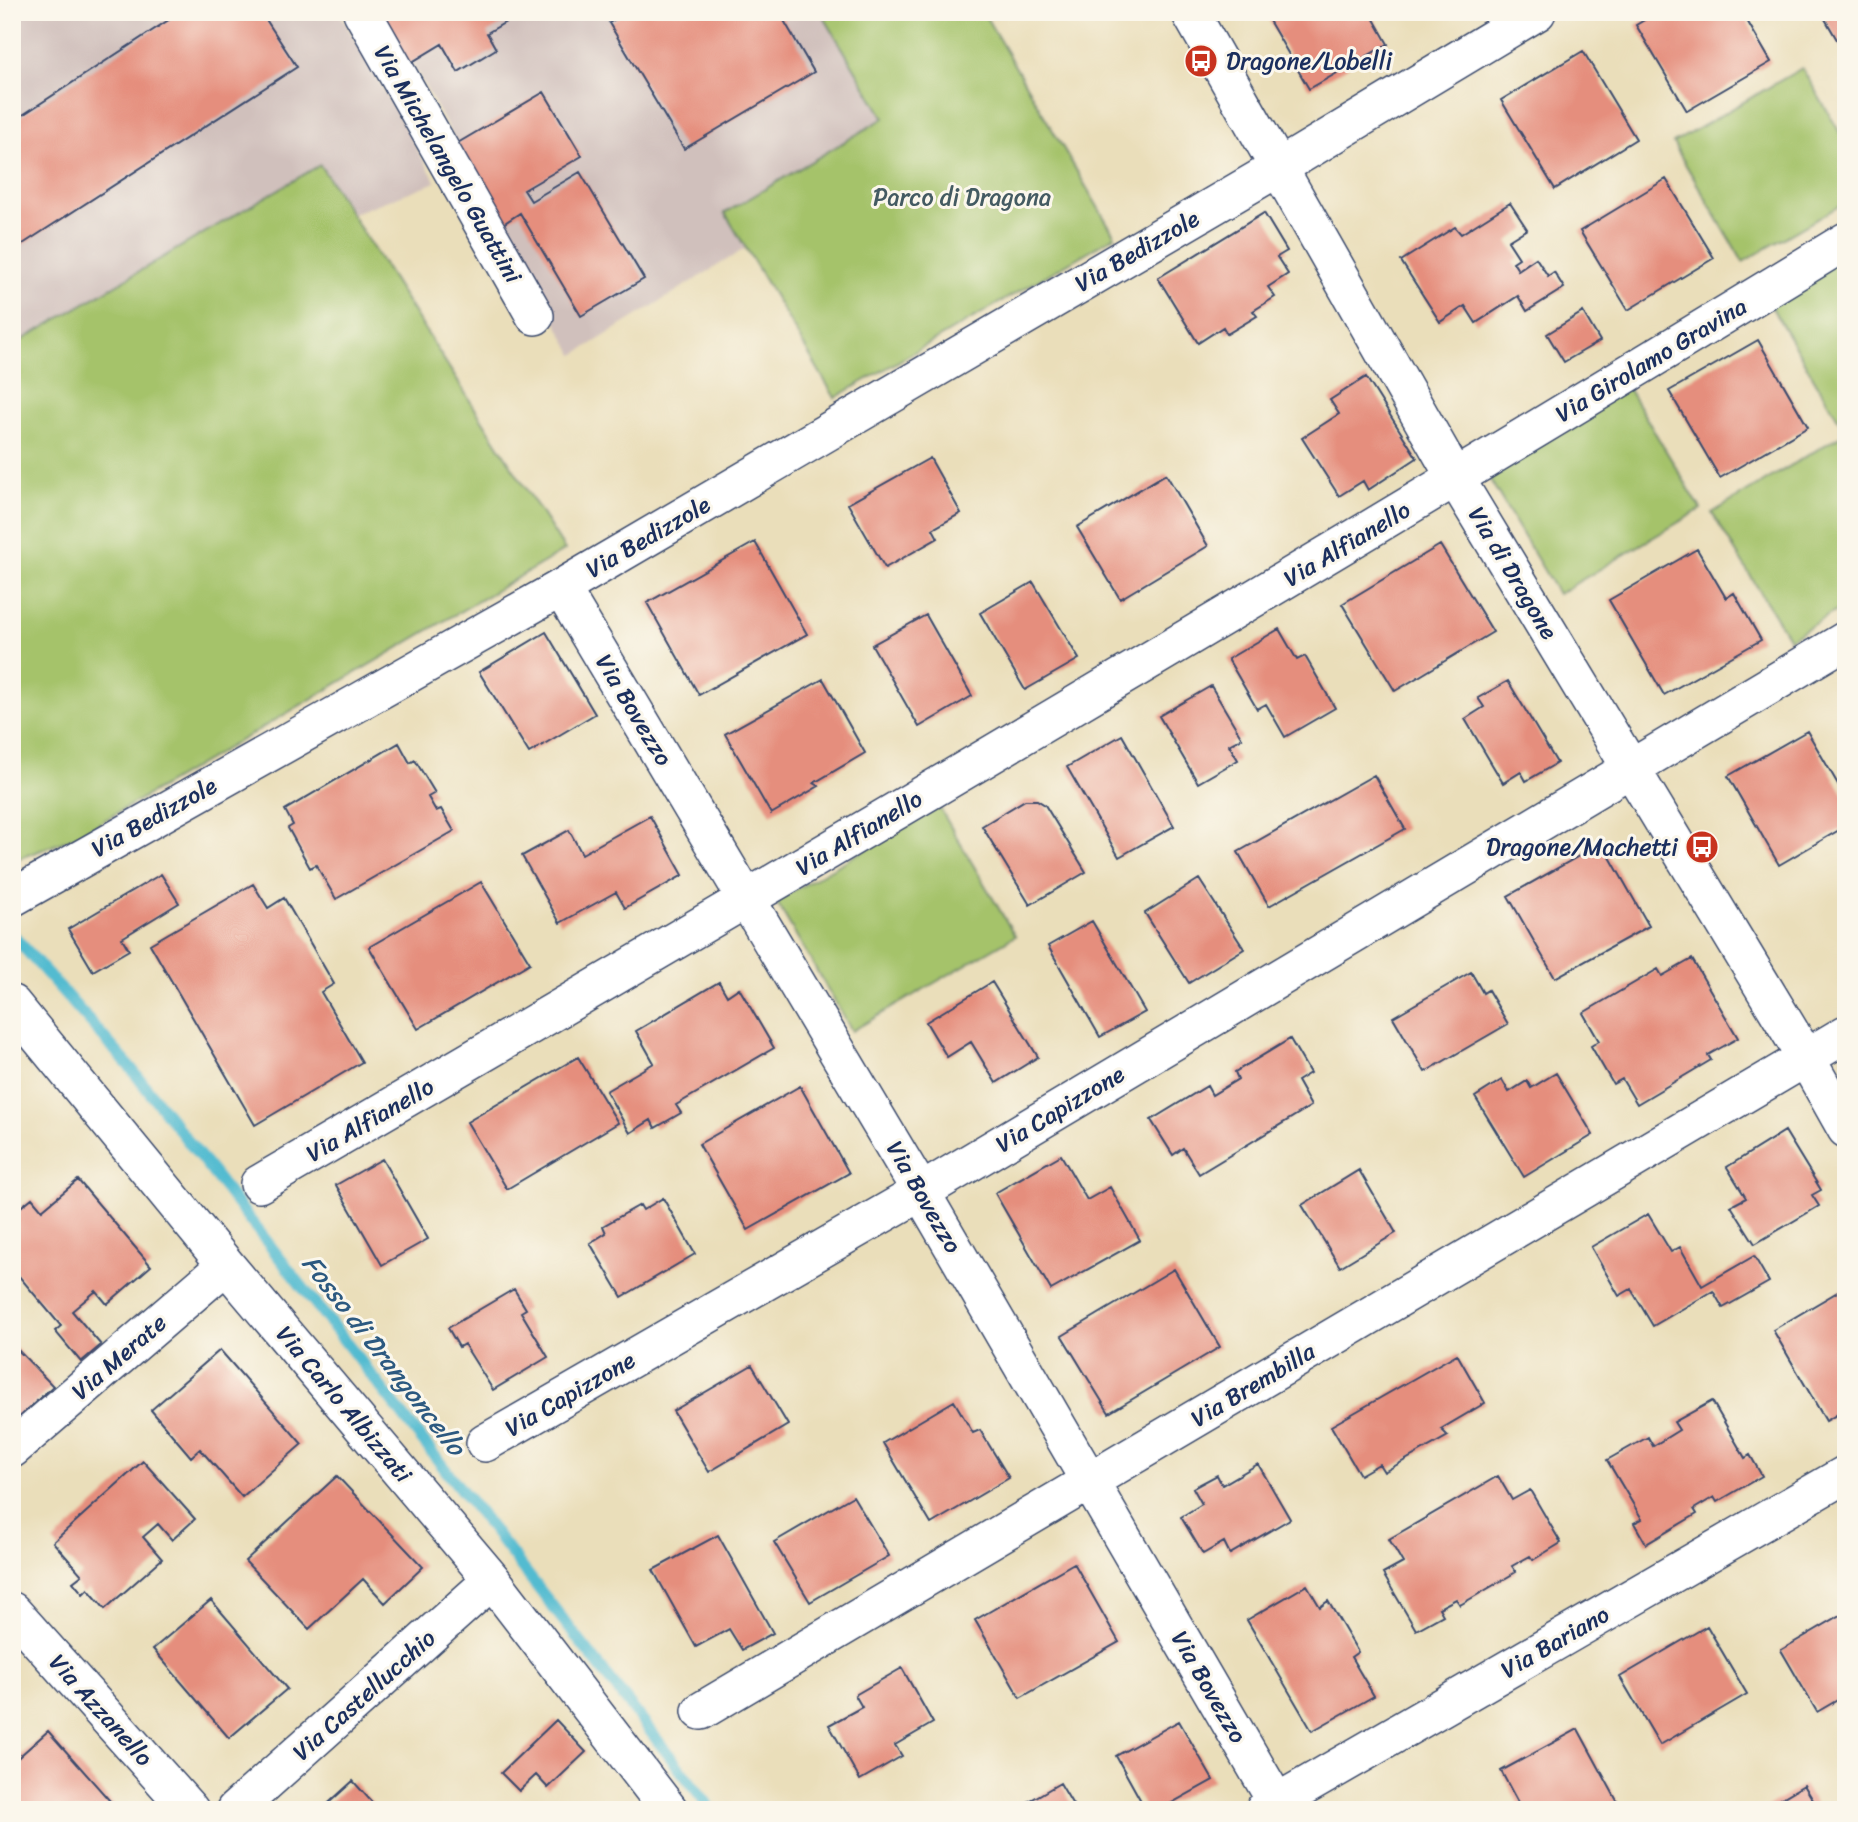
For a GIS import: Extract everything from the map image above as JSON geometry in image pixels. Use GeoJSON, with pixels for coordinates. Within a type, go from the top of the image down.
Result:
{"type":"FeatureCollection","features":[{"type":"Feature","properties":{"kind":"street","name":"Via Michelangelo Guattini"},"geometry":{"type":"LineString","coordinates":[[362,12],[535,316]]}},
{"type":"Feature","properties":{"kind":"street","name":"Via di Dragone"},"geometry":{"type":"LineString","coordinates":[[1190,12],[1456,479],[1806,1058],[1846,1129]]}},
{"type":"Feature","properties":{"kind":"street","name":"Via Bedizzole"},"geometry":{"type":"LineString","coordinates":[[21,892],[561,588],[1278,168],[1537,12]]}},
{"type":"Feature","properties":{"kind":"street","name":"Via Girolamo Gravina"},"geometry":{"type":"LineString","coordinates":[[1456,479],[1846,241]]}},
{"type":"Feature","properties":{"kind":"street","name":"Via Alfianello"},"geometry":{"type":"LineString","coordinates":[[259,1184],[748,900],[1456,479]]}},
{"type":"Feature","properties":{"kind":"street","name":"Via Bovezzo"},"geometry":{"type":"LineString","coordinates":[[561,588],[921,1192],[1274,1807]]}},
{"type":"Feature","properties":{"kind":"street","name":"Via Capizzone"},"geometry":{"type":"LineString","coordinates":[[485,1443],[921,1192],[1846,640]]}},
{"type":"Feature","properties":{"kind":"street","name":"Via Carlo Albizzati"},"geometry":{"type":"LineString","coordinates":[[12,1004],[226,1265],[492,1580],[669,1810]]}},
{"type":"Feature","properties":{"kind":"street","name":"Via Brembilla"},"geometry":{"type":"LineString","coordinates":[[701,1712],[1846,1034]]}},
{"type":"Feature","properties":{"kind":"street","name":"Via Merate"},"geometry":{"type":"LineString","coordinates":[[12,1449],[226,1265]]}},
{"type":"Feature","properties":{"kind":"street","name":"Via Bariano"},"geometry":{"type":"LineString","coordinates":[[1274,1807],[1846,1474]]}},
{"type":"Feature","properties":{"kind":"street","name":"Via Castellucchio"},"geometry":{"type":"LineString","coordinates":[[235,1810],[492,1580]]}},
{"type":"Feature","properties":{"kind":"street","name":"Via Azzanello"},"geometry":{"type":"LineString","coordinates":[[12,1611],[190,1810]]}},
{"type":"Feature","properties":{"kind":"shaded area"},"geometry":{"type":"Polygon","coordinates":[[[12,12],[339,12],[436,182],[351,214],[320,165],[12,346],[12,12]]]}},
{"type":"Feature","properties":{"kind":"shaded area"},"geometry":{"type":"Polygon","coordinates":[[[384,12],[821,12],[884,118],[726,213],[746,248],[574,355],[384,12]]]}},
{"type":"Feature","properties":{"kind":"green space","name":"Parco di Dragona"},"geometry":{"type":"Polygon","coordinates":[[[821,12],[983,12],[1115,236],[835,398],[725,213],[884,118],[821,12]]]}},
{"type":"Feature","properties":{"kind":"green space"},"geometry":{"type":"Polygon","coordinates":[[[1802,68],[1846,143],[1846,202],[1743,262],[1673,143],[1802,68]]]}},
{"type":"Feature","properties":{"kind":"green space"},"geometry":{"type":"Polygon","coordinates":[[[320,165],[565,550],[76,837],[12,861],[12,346],[320,165]]]}},
{"type":"Feature","properties":{"kind":"green space"},"geometry":{"type":"Polygon","coordinates":[[[1846,255],[1846,425],[1843,427],[1768,301],[1846,255]]]}},
{"type":"Feature","properties":{"kind":"green space"},"geometry":{"type":"Polygon","coordinates":[[[1628,388],[1701,509],[1558,594],[1486,473],[1628,388]]]}},
{"type":"Feature","properties":{"kind":"green space"},"geometry":{"type":"Polygon","coordinates":[[[1845,433],[1846,605],[1789,639],[1712,513],[1845,433]]]}},
{"type":"Feature","properties":{"kind":"green space"},"geometry":{"type":"Polygon","coordinates":[[[939,807],[1015,936],[852,1031],[776,901],[939,807]]]}},
{"type":"Feature","properties":{"kind":"building"},"geometry":{"type":"Polygon","coordinates":[[[181,12],[261,12],[297,67],[12,251],[12,128],[15,126],[12,122],[181,12]]]}},
{"type":"Feature","properties":{"kind":"building"},"geometry":{"type":"Polygon","coordinates":[[[377,12],[523,12],[487,33],[496,49],[458,72],[442,44],[407,65],[377,12]]]}},
{"type":"Feature","properties":{"kind":"building"},"geometry":{"type":"Polygon","coordinates":[[[627,12],[779,12],[814,72],[684,149],[609,23],[627,12]]]}},
{"type":"Feature","properties":{"kind":"building"},"geometry":{"type":"Polygon","coordinates":[[[1264,12],[1370,12],[1388,44],[1309,89],[1264,12]]]}},
{"type":"Feature","properties":{"kind":"building"},"geometry":{"type":"Polygon","coordinates":[[[1658,12],[1742,12],[1771,62],[1687,111],[1636,25],[1658,12]]]}},
{"type":"Feature","properties":{"kind":"building"},"geometry":{"type":"Polygon","coordinates":[[[1821,12],[1846,12],[1846,49],[1843,50],[1821,12]]]}},
{"type":"Feature","properties":{"kind":"building"},"geometry":{"type":"Polygon","coordinates":[[[1583,51],[1636,139],[1555,189],[1501,100],[1583,51]]]}},
{"type":"Feature","properties":{"kind":"building"},"geometry":{"type":"Polygon","coordinates":[[[544,92],[582,156],[524,190],[531,201],[580,172],[644,279],[581,316],[520,213],[503,224],[456,144],[544,92]]]}},
{"type":"Feature","properties":{"kind":"building"},"geometry":{"type":"Polygon","coordinates":[[[1666,179],[1714,258],[1628,310],[1580,231],[1666,179]]]}},
{"type":"Feature","properties":{"kind":"building"},"geometry":{"type":"Polygon","coordinates":[[[1510,203],[1527,229],[1508,241],[1519,258],[1513,262],[1518,270],[1536,258],[1548,276],[1554,272],[1564,288],[1527,311],[1518,296],[1476,323],[1465,306],[1440,322],[1401,261],[1455,227],[1461,234],[1510,203]]]}},
{"type":"Feature","properties":{"kind":"building"},"geometry":{"type":"Polygon","coordinates":[[[1264,213],[1287,251],[1277,257],[1288,274],[1268,287],[1275,297],[1253,311],[1257,316],[1227,334],[1223,327],[1198,343],[1158,278],[1264,213]]]}},
{"type":"Feature","properties":{"kind":"building"},"geometry":{"type":"Polygon","coordinates":[[[1583,312],[1600,341],[1564,362],[1547,334],[1583,312]]]}},
{"type":"Feature","properties":{"kind":"building"},"geometry":{"type":"Polygon","coordinates":[[[1758,340],[1808,427],[1720,478],[1669,391],[1758,340]]]}},
{"type":"Feature","properties":{"kind":"building"},"geometry":{"type":"Polygon","coordinates":[[[1366,377],[1417,458],[1368,490],[1363,481],[1339,496],[1302,438],[1339,414],[1330,400],[1366,377]]]}},
{"type":"Feature","properties":{"kind":"building"},"geometry":{"type":"Polygon","coordinates":[[[930,458],[961,513],[933,529],[938,538],[885,568],[848,504],[930,458]]]}},
{"type":"Feature","properties":{"kind":"building"},"geometry":{"type":"Polygon","coordinates":[[[1166,474],[1208,546],[1120,599],[1077,527],[1166,474]]]}},
{"type":"Feature","properties":{"kind":"building"},"geometry":{"type":"Polygon","coordinates":[[[755,542],[807,634],[699,695],[647,603],[755,542]]]}},
{"type":"Feature","properties":{"kind":"building"},"geometry":{"type":"Polygon","coordinates":[[[1440,545],[1493,632],[1395,691],[1342,604],[1440,545]]]}},
{"type":"Feature","properties":{"kind":"building"},"geometry":{"type":"Polygon","coordinates":[[[1697,549],[1726,598],[1734,593],[1761,640],[1664,695],[1609,600],[1697,549]]]}},
{"type":"Feature","properties":{"kind":"building"},"geometry":{"type":"Polygon","coordinates":[[[1033,582],[1079,659],[1025,690],[980,613],[1033,582]]]}},
{"type":"Feature","properties":{"kind":"building"},"geometry":{"type":"Polygon","coordinates":[[[926,615],[972,696],[919,727],[872,645],[926,615]]]}},
{"type":"Feature","properties":{"kind":"building"},"geometry":{"type":"Polygon","coordinates":[[[1279,629],[1297,660],[1305,656],[1335,708],[1285,737],[1266,704],[1257,709],[1228,659],[1279,629]]]}},
{"type":"Feature","properties":{"kind":"building"},"geometry":{"type":"Polygon","coordinates":[[[546,632],[595,714],[529,753],[479,672],[546,632]]]}},
{"type":"Feature","properties":{"kind":"building"},"geometry":{"type":"Polygon","coordinates":[[[823,679],[865,753],[814,783],[819,786],[771,814],[725,734],[823,679]]]}},
{"type":"Feature","properties":{"kind":"building"},"geometry":{"type":"Polygon","coordinates":[[[1508,681],[1557,763],[1526,781],[1521,772],[1503,783],[1465,719],[1484,707],[1478,698],[1508,681]]]}},
{"type":"Feature","properties":{"kind":"building"},"geometry":{"type":"Polygon","coordinates":[[[1211,686],[1242,738],[1229,745],[1238,760],[1198,783],[1159,716],[1211,686]]]}},
{"type":"Feature","properties":{"kind":"building"},"geometry":{"type":"Polygon","coordinates":[[[1807,731],[1846,798],[1846,826],[1779,865],[1728,776],[1807,731]]]}},
{"type":"Feature","properties":{"kind":"building"},"geometry":{"type":"Polygon","coordinates":[[[1122,735],[1174,826],[1119,857],[1067,767],[1122,735]]]}},
{"type":"Feature","properties":{"kind":"building"},"geometry":{"type":"Polygon","coordinates":[[[399,743],[410,763],[415,760],[435,793],[428,797],[436,811],[441,809],[454,831],[336,899],[316,865],[310,868],[288,828],[293,825],[285,810],[399,743]]]}},
{"type":"Feature","properties":{"kind":"building"},"geometry":{"type":"Polygon","coordinates":[[[1374,775],[1405,829],[1269,906],[1238,852],[1374,775]]]}},
{"type":"Feature","properties":{"kind":"building"},"geometry":{"type":"Polygon","coordinates":[[[1025,800],[1037,800],[1045,805],[1086,872],[1030,905],[982,826],[1025,800]]]}},
{"type":"Feature","properties":{"kind":"building"},"geometry":{"type":"Polygon","coordinates":[[[650,816],[683,875],[625,908],[616,892],[560,923],[522,856],[569,830],[582,854],[650,816]]]}},
{"type":"Feature","properties":{"kind":"building"},"geometry":{"type":"Polygon","coordinates":[[[1602,843],[1649,926],[1555,978],[1508,896],[1602,843]]]}},
{"type":"Feature","properties":{"kind":"building"},"geometry":{"type":"Polygon","coordinates":[[[161,874],[179,903],[122,938],[129,950],[93,971],[68,929],[161,874]]]}},
{"type":"Feature","properties":{"kind":"building"},"geometry":{"type":"Polygon","coordinates":[[[1199,879],[1244,949],[1189,983],[1145,913],[1199,879]]]}},
{"type":"Feature","properties":{"kind":"building"},"geometry":{"type":"Polygon","coordinates":[[[481,882],[530,963],[418,1029],[369,947],[481,882]]]}},
{"type":"Feature","properties":{"kind":"building"},"geometry":{"type":"Polygon","coordinates":[[[253,884],[268,908],[284,898],[334,984],[321,992],[362,1062],[255,1125],[150,944],[253,884]]]}},
{"type":"Feature","properties":{"kind":"building"},"geometry":{"type":"Polygon","coordinates":[[[1092,921],[1145,1012],[1100,1037],[1048,946],[1092,921]]]}},
{"type":"Feature","properties":{"kind":"building"},"geometry":{"type":"Polygon","coordinates":[[[1692,959],[1738,1038],[1708,1055],[1711,1060],[1637,1104],[1622,1079],[1613,1084],[1591,1046],[1599,1041],[1583,1013],[1658,969],[1662,976],[1692,959]]]}},
{"type":"Feature","properties":{"kind":"building"},"geometry":{"type":"Polygon","coordinates":[[[1471,972],[1483,993],[1488,990],[1508,1024],[1425,1072],[1393,1017],[1471,972]]]}},
{"type":"Feature","properties":{"kind":"building"},"geometry":{"type":"Polygon","coordinates":[[[719,982],[727,996],[739,988],[774,1048],[676,1105],[681,1113],[655,1128],[651,1120],[630,1133],[606,1091],[654,1063],[636,1031],[719,982]]]}},
{"type":"Feature","properties":{"kind":"building"},"geometry":{"type":"Polygon","coordinates":[[[992,982],[1038,1057],[996,1083],[971,1042],[947,1057],[926,1022],[992,982]]]}},
{"type":"Feature","properties":{"kind":"building"},"geometry":{"type":"Polygon","coordinates":[[[1290,1039],[1310,1073],[1297,1081],[1311,1106],[1199,1174],[1183,1148],[1173,1155],[1151,1120],[1207,1086],[1212,1095],[1238,1079],[1235,1072],[1290,1039]]]}},
{"type":"Feature","properties":{"kind":"building"},"geometry":{"type":"Polygon","coordinates":[[[578,1057],[618,1123],[507,1189],[467,1122],[578,1057]]]}},
{"type":"Feature","properties":{"kind":"building"},"geometry":{"type":"Polygon","coordinates":[[[1556,1073],[1593,1135],[1524,1177],[1475,1097],[1502,1080],[1509,1092],[1527,1081],[1531,1088],[1556,1073]]]}},
{"type":"Feature","properties":{"kind":"building"},"geometry":{"type":"Polygon","coordinates":[[[800,1086],[849,1173],[748,1230],[699,1144],[800,1086]]]}},
{"type":"Feature","properties":{"kind":"building"},"geometry":{"type":"Polygon","coordinates":[[[1785,1131],[1821,1190],[1812,1195],[1819,1206],[1755,1244],[1731,1206],[1746,1198],[1727,1167],[1785,1131]]]}},
{"type":"Feature","properties":{"kind":"building"},"geometry":{"type":"Polygon","coordinates":[[[1061,1155],[1087,1200],[1110,1187],[1140,1240],[1051,1290],[995,1193],[1061,1155]]]}},
{"type":"Feature","properties":{"kind":"building"},"geometry":{"type":"Polygon","coordinates":[[[382,1159],[428,1239],[382,1265],[336,1185],[382,1159]]]}},
{"type":"Feature","properties":{"kind":"building"},"geometry":{"type":"Polygon","coordinates":[[[1359,1170],[1396,1233],[1340,1267],[1302,1205],[1359,1170]]]}},
{"type":"Feature","properties":{"kind":"building"},"geometry":{"type":"Polygon","coordinates":[[[78,1180],[151,1266],[107,1304],[96,1291],[72,1311],[101,1345],[81,1362],[55,1331],[61,1326],[12,1268],[12,1214],[32,1198],[42,1210],[78,1180]]]}},
{"type":"Feature","properties":{"kind":"building"},"geometry":{"type":"Polygon","coordinates":[[[663,1198],[695,1254],[622,1297],[590,1243],[606,1233],[603,1226],[640,1205],[643,1210],[663,1198]]]}},
{"type":"Feature","properties":{"kind":"building"},"geometry":{"type":"Polygon","coordinates":[[[1648,1214],[1671,1252],[1680,1247],[1702,1286],[1754,1256],[1769,1282],[1723,1308],[1713,1291],[1653,1326],[1631,1289],[1619,1296],[1591,1247],[1648,1214]]]}},
{"type":"Feature","properties":{"kind":"building"},"geometry":{"type":"Polygon","coordinates":[[[1174,1269],[1220,1347],[1109,1413],[1062,1336],[1174,1269]]]}},
{"type":"Feature","properties":{"kind":"building"},"geometry":{"type":"Polygon","coordinates":[[[1846,1287],[1846,1409],[1826,1421],[1773,1330],[1846,1287]]]}},
{"type":"Feature","properties":{"kind":"building"},"geometry":{"type":"Polygon","coordinates":[[[514,1289],[526,1309],[521,1312],[548,1357],[493,1390],[464,1344],[459,1347],[448,1328],[514,1289]]]}},
{"type":"Feature","properties":{"kind":"building"},"geometry":{"type":"Polygon","coordinates":[[[12,1344],[53,1386],[12,1424],[12,1344]]]}},
{"type":"Feature","properties":{"kind":"building"},"geometry":{"type":"Polygon","coordinates":[[[220,1350],[302,1444],[242,1497],[200,1449],[191,1457],[151,1410],[220,1350]]]}},
{"type":"Feature","properties":{"kind":"building"},"geometry":{"type":"Polygon","coordinates":[[[1457,1354],[1485,1403],[1441,1429],[1448,1436],[1384,1472],[1379,1464],[1360,1475],[1331,1426],[1457,1354]]]}},
{"type":"Feature","properties":{"kind":"building"},"geometry":{"type":"Polygon","coordinates":[[[752,1365],[788,1425],[709,1472],[673,1411],[752,1365]]]}},
{"type":"Feature","properties":{"kind":"building"},"geometry":{"type":"Polygon","coordinates":[[[954,1401],[973,1433],[980,1430],[1009,1478],[931,1524],[883,1443],[954,1401]]]}},
{"type":"Feature","properties":{"kind":"building"},"geometry":{"type":"Polygon","coordinates":[[[1712,1401],[1745,1458],[1750,1455],[1762,1476],[1717,1502],[1714,1497],[1694,1509],[1697,1514],[1646,1544],[1634,1523],[1642,1519],[1607,1460],[1648,1437],[1653,1446],[1679,1430],[1674,1422],[1712,1401]]]}},
{"type":"Feature","properties":{"kind":"building"},"geometry":{"type":"Polygon","coordinates":[[[143,1461],[195,1519],[172,1540],[158,1524],[143,1537],[162,1559],[105,1609],[88,1589],[83,1594],[73,1582],[82,1575],[53,1542],[143,1461]]]}},
{"type":"Feature","properties":{"kind":"building"},"geometry":{"type":"Polygon","coordinates":[[[1258,1464],[1290,1519],[1230,1554],[1224,1542],[1203,1554],[1181,1517],[1202,1504],[1193,1488],[1217,1475],[1222,1485],[1258,1464]]]}},
{"type":"Feature","properties":{"kind":"building"},"geometry":{"type":"Polygon","coordinates":[[[337,1476],[423,1567],[385,1603],[363,1579],[309,1629],[245,1561],[337,1476]]]}},
{"type":"Feature","properties":{"kind":"building"},"geometry":{"type":"Polygon","coordinates":[[[1498,1476],[1512,1500],[1530,1490],[1561,1543],[1533,1560],[1530,1556],[1512,1566],[1516,1572],[1460,1605],[1456,1599],[1439,1608],[1443,1615],[1416,1630],[1383,1574],[1403,1563],[1389,1539],[1498,1476]]]}},
{"type":"Feature","properties":{"kind":"building"},"geometry":{"type":"Polygon","coordinates":[[[853,1496],[889,1556],[810,1602],[774,1542],[853,1496]]]}},
{"type":"Feature","properties":{"kind":"building"},"geometry":{"type":"Polygon","coordinates":[[[718,1535],[773,1633],[742,1650],[729,1629],[696,1647],[653,1570],[718,1535]]]}},
{"type":"Feature","properties":{"kind":"building"},"geometry":{"type":"Polygon","coordinates":[[[1074,1563],[1119,1642],[1020,1698],[975,1620],[1074,1563]]]}},
{"type":"Feature","properties":{"kind":"building"},"geometry":{"type":"Polygon","coordinates":[[[1307,1585],[1320,1607],[1328,1601],[1358,1652],[1351,1657],[1374,1696],[1312,1731],[1247,1620],[1307,1585]]]}},
{"type":"Feature","properties":{"kind":"building"},"geometry":{"type":"Polygon","coordinates":[[[211,1600],[287,1689],[229,1738],[153,1649],[211,1600]]]}},
{"type":"Feature","properties":{"kind":"building"},"geometry":{"type":"Polygon","coordinates":[[[1846,1612],[1846,1695],[1817,1712],[1781,1650],[1846,1612]]]}},
{"type":"Feature","properties":{"kind":"building"},"geometry":{"type":"Polygon","coordinates":[[[1707,1626],[1747,1694],[1660,1745],[1620,1677],[1707,1626]]]}},
{"type":"Feature","properties":{"kind":"building"},"geometry":{"type":"Polygon","coordinates":[[[902,1668],[933,1723],[895,1745],[902,1756],[860,1780],[829,1725],[862,1707],[855,1695],[902,1668]]]}},
{"type":"Feature","properties":{"kind":"building"},"geometry":{"type":"Polygon","coordinates":[[[556,1720],[586,1752],[548,1788],[536,1775],[519,1791],[501,1773],[556,1720]]]}},
{"type":"Feature","properties":{"kind":"building"},"geometry":{"type":"Polygon","coordinates":[[[1179,1721],[1213,1780],[1159,1810],[1146,1810],[1116,1756],[1179,1721]]]}},
{"type":"Feature","properties":{"kind":"building"},"geometry":{"type":"Polygon","coordinates":[[[1578,1729],[1622,1810],[1522,1810],[1501,1771],[1578,1729]]]}},
{"type":"Feature","properties":{"kind":"building"},"geometry":{"type":"Polygon","coordinates":[[[48,1731],[118,1810],[12,1810],[12,1763],[48,1731]]]}},
{"type":"Feature","properties":{"kind":"building"},"geometry":{"type":"Polygon","coordinates":[[[353,1781],[379,1810],[321,1810],[353,1781]]]}},
{"type":"Feature","properties":{"kind":"building"},"geometry":{"type":"Polygon","coordinates":[[[1060,1783],[1076,1810],[1014,1810],[1060,1783]]]}},
{"type":"Feature","properties":{"kind":"building"},"geometry":{"type":"Polygon","coordinates":[[[1804,1785],[1819,1810],[1762,1810],[1804,1785]]]}},
{"type":"Feature","properties":{"kind":"waterway","name":"Fosso di Drangoncello"},"geometry":{"type":"LineString","coordinates":[[12,934],[130,1067],[712,1810]]}},
{"type":"Feature","properties":{"kind":"place","name":"Dragone/Lobelli"},"geometry":{"type":"Point","coordinates":[1201,61]}},
{"type":"Feature","properties":{"kind":"place","name":"Dragone/Machetti"},"geometry":{"type":"Point","coordinates":[1702,847]}}]}
